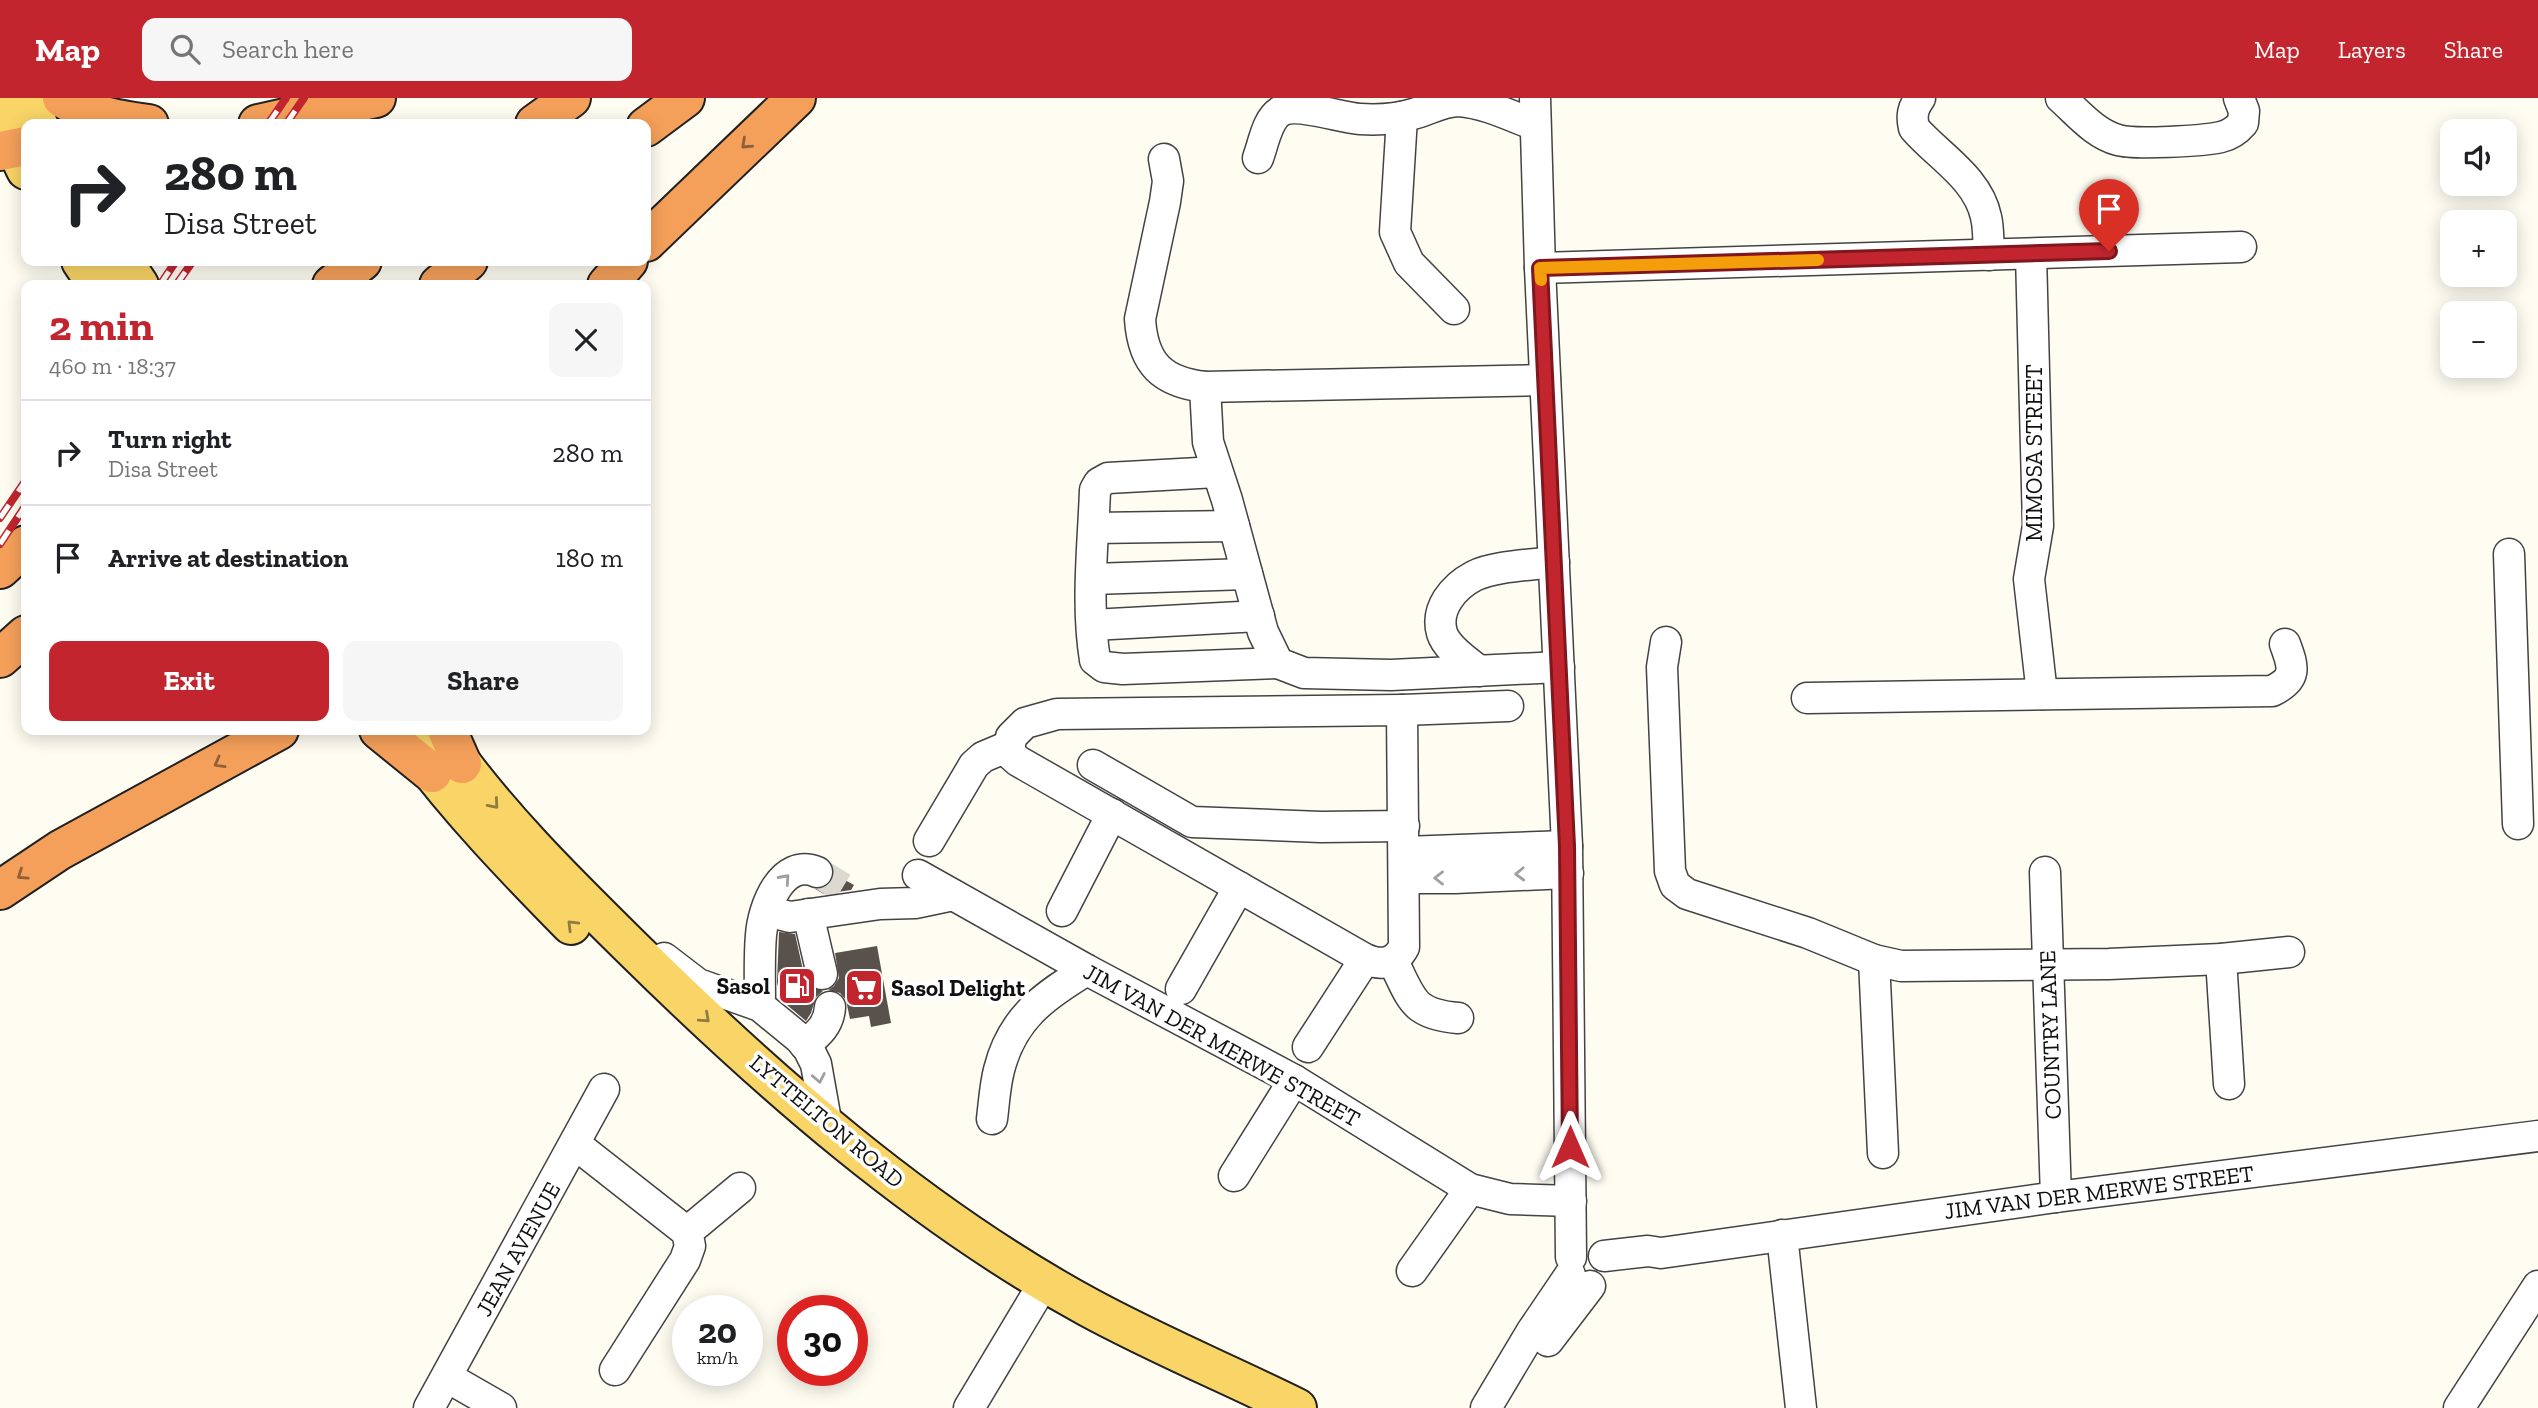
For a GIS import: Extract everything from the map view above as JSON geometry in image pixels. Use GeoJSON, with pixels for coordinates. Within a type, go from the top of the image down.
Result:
{"type":"FeatureCollection","features":[{"type":"Feature","properties":{"kind":"highway"},"geometry":{"type":"LineString","coordinates":[[62,98],[84,111],[116,119]]}},
{"type":"Feature","properties":{"kind":"highway"},"geometry":{"type":"LineString","coordinates":[[281,119],[376,98]]}},
{"type":"Feature","properties":{"kind":"highway"},"geometry":{"type":"LineString","coordinates":[[543,119],[571,98]]}},
{"type":"Feature","properties":{"kind":"highway"},"geometry":{"type":"LineString","coordinates":[[651,123],[685,98]]}},
{"type":"Feature","properties":{"kind":"highway"},"geometry":{"type":"LineString","coordinates":[[651,237],[796,98]]}},
{"type":"Feature","properties":{"kind":"highway"},"geometry":{"type":"LineString","coordinates":[[338,280],[356,266]]}},
{"type":"Feature","properties":{"kind":"highway"},"geometry":{"type":"LineString","coordinates":[[445,280],[462,266]]}},
{"type":"Feature","properties":{"kind":"highway"},"geometry":{"type":"LineString","coordinates":[[611,280],[624,266]]}},
{"type":"Feature","properties":{"kind":"highway"},"geometry":{"type":"LineString","coordinates":[[0,569],[21,550]]}},
{"type":"Feature","properties":{"kind":"highway"},"geometry":{"type":"LineString","coordinates":[[0,658],[21,639]]}},
{"type":"Feature","properties":{"kind":"highway"},"geometry":{"type":"LineString","coordinates":[[0,890],[60,850],[270,735]]}},
{"type":"Feature","properties":{"kind":"highway"},"geometry":{"type":"LineString","coordinates":[[388,735],[447,769],[447,735]]}},
{"type":"Feature","properties":{"kind":"main road"},"geometry":{"type":"LineString","coordinates":[[22,119],[25,98]]}},
{"type":"Feature","properties":{"kind":"main road"},"geometry":{"type":"LineString","coordinates":[[18,142],[21,123]]}},
{"type":"Feature","properties":{"kind":"main road","name":"LYTTELTON ROAD"},"geometry":{"type":"LineString","coordinates":[[406,735],[447,769],[488,797],[577,894],[677,992],[827,1126],[980,1240],[1039,1290],[1088,1307],[1297,1408]]}},
{"type":"Feature","properties":{"kind":"main road","name":"LYTTELTON ROAD"},"geometry":{"type":"LineString","coordinates":[[439,735],[447,769],[534,887],[636,990],[722,1069],[824,1155],[929,1233],[1039,1290],[1238,1408]]}},
{"type":"Feature","properties":{"kind":"street"},"geometry":{"type":"LineString","coordinates":[[1920,98],[1914,106],[1914,128],[1969,182],[1978,195],[1987,218],[1989,255]]}},
{"type":"Feature","properties":{"kind":"street"},"geometry":{"type":"LineString","coordinates":[[2062,98],[2096,130],[2118,140],[2140,143],[2221,137],[2235,131],[2243,123],[2244,111],[2239,98]]}},
{"type":"Feature","properties":{"kind":"street"},"geometry":{"type":"LineString","coordinates":[[1258,158],[1272,119],[1283,109],[1299,108],[1360,119],[1402,117],[1445,102],[1459,101],[1535,112],[1568,859],[1572,1206],[1569,1222],[1589,1266]]}},
{"type":"Feature","properties":{"kind":"street"},"geometry":{"type":"LineString","coordinates":[[1402,117],[1395,232],[1409,263],[1454,309]]}},
{"type":"Feature","properties":{"kind":"street"},"geometry":{"type":"LineString","coordinates":[[1164,159],[1168,181],[1140,319],[1141,335],[1148,355],[1164,375],[1176,382],[1205,387],[1545,380]]}},
{"type":"Feature","properties":{"kind":"street"},"geometry":{"type":"LineString","coordinates":[[1540,268],[2241,247]]}},
{"type":"Feature","properties":{"kind":"street","name":"MIMOSA STREET"},"geometry":{"type":"LineString","coordinates":[[2031,254],[2038,526],[2029,579],[2042,694]]}},
{"type":"Feature","properties":{"kind":"street"},"geometry":{"type":"LineString","coordinates":[[1205,387],[1208,442],[1263,632],[1278,663]]}},
{"type":"Feature","properties":{"kind":"street"},"geometry":{"type":"LineString","coordinates":[[1217,472],[1108,478],[1095,489],[1091,625],[1095,660],[1104,667],[1124,669],[1278,663],[1304,674],[1391,675],[1559,667]]}},
{"type":"Feature","properties":{"kind":"street"},"geometry":{"type":"LineString","coordinates":[[1094,528],[1234,526]]}},
{"type":"Feature","properties":{"kind":"street"},"geometry":{"type":"LineString","coordinates":[[2508,554],[2525,670],[2518,824]]}},
{"type":"Feature","properties":{"kind":"street"},"geometry":{"type":"LineString","coordinates":[[1479,671],[1453,649],[1442,634],[1443,605],[1450,595],[1474,576],[1554,562]]}},
{"type":"Feature","properties":{"kind":"street"},"geometry":{"type":"LineString","coordinates":[[1092,579],[1247,574]]}},
{"type":"Feature","properties":{"kind":"street"},"geometry":{"type":"LineString","coordinates":[[1091,625],[1259,616]]}},
{"type":"Feature","properties":{"kind":"street"},"geometry":{"type":"LineString","coordinates":[[1666,642],[1662,667],[1668,851],[1675,885],[1687,894],[1808,933],[1874,960],[1901,966],[1923,968],[2047,965],[2221,959],[2289,953]]}},
{"type":"Feature","properties":{"kind":"street"},"geometry":{"type":"LineString","coordinates":[[1807,698],[2272,691],[2286,684],[2291,676],[2292,663],[2285,644]]}},
{"type":"Feature","properties":{"kind":"street"},"geometry":{"type":"LineString","coordinates":[[1458,1018],[1435,1016],[1413,1002],[1379,960],[1238,887],[1018,761],[1009,753],[1009,746],[1011,737],[1024,723],[1057,714],[1508,706]]}},
{"type":"Feature","properties":{"kind":"street"},"geometry":{"type":"LineString","coordinates":[[1308,1047],[1379,960],[1404,947],[1402,709]]}},
{"type":"Feature","properties":{"kind":"street"},"geometry":{"type":"LineString","coordinates":[[929,841],[974,765],[983,757],[1009,746]]}},
{"type":"Feature","properties":{"kind":"street"},"geometry":{"type":"LineString","coordinates":[[1093,765],[1192,822],[1321,827],[1404,852],[1455,878],[1568,859]]}},
{"type":"Feature","properties":{"kind":"street"},"geometry":{"type":"LineString","coordinates":[[1062,911],[1112,814]]}},
{"type":"Feature","properties":{"kind":"street"},"geometry":{"type":"LineString","coordinates":[[760,1006],[761,931],[767,911],[779,883],[788,873],[801,868],[817,872]]}},
{"type":"Feature","properties":{"kind":"street","name":"COUNTRY LANE"},"geometry":{"type":"LineString","coordinates":[[2045,872],[2056,1197]]}},
{"type":"Feature","properties":{"kind":"street","name":"JIM VAN DER MERWE STREET"},"geometry":{"type":"LineString","coordinates":[[918,875],[1087,970],[1294,1080],[1470,1189],[1510,1199],[1572,1206]]}},
{"type":"Feature","properties":{"kind":"street"},"geometry":{"type":"LineString","coordinates":[[1181,989],[1238,887]]}},
{"type":"Feature","properties":{"kind":"street"},"geometry":{"type":"LineString","coordinates":[[577,894],[651,945],[698,984],[760,1006],[805,1045],[816,1064],[827,1126]]}},
{"type":"Feature","properties":{"kind":"street"},"geometry":{"type":"LineString","coordinates":[[767,911],[782,917],[808,914],[860,899],[915,903],[953,895]]}},
{"type":"Feature","properties":{"kind":"street"},"geometry":{"type":"LineString","coordinates":[[808,914],[822,974]]}},
{"type":"Feature","properties":{"kind":"street"},"geometry":{"type":"LineString","coordinates":[[2221,959],[2229,1084]]}},
{"type":"Feature","properties":{"kind":"street"},"geometry":{"type":"LineString","coordinates":[[1874,960],[1883,1153]]}},
{"type":"Feature","properties":{"kind":"street"},"geometry":{"type":"LineString","coordinates":[[992,1119],[999,1070],[1011,1036],[1041,1000],[1087,970]]}},
{"type":"Feature","properties":{"kind":"street"},"geometry":{"type":"LineString","coordinates":[[805,1045],[827,1021],[830,1007]]}},
{"type":"Feature","properties":{"kind":"street"},"geometry":{"type":"LineString","coordinates":[[1234,1176],[1294,1080]]}},
{"type":"Feature","properties":{"kind":"street","name":"JEAN AVENUE"},"geometry":{"type":"LineString","coordinates":[[429,1408],[604,1089]]}},
{"type":"Feature","properties":{"kind":"street","name":"JIM VAN DER MERWE STREET"},"geometry":{"type":"LineString","coordinates":[[1589,1266],[1642,1264],[1661,1253],[1782,1235],[2056,1197],[2538,1136]]}},
{"type":"Feature","properties":{"kind":"street"},"geometry":{"type":"LineString","coordinates":[[575,1144],[687,1233],[690,1246],[685,1260],[615,1370]]}},
{"type":"Feature","properties":{"kind":"street"},"geometry":{"type":"LineString","coordinates":[[687,1233],[740,1188]]}},
{"type":"Feature","properties":{"kind":"street"},"geometry":{"type":"LineString","coordinates":[[1412,1271],[1470,1189]]}},
{"type":"Feature","properties":{"kind":"street"},"geometry":{"type":"LineString","coordinates":[[1782,1235],[1801,1408]]}},
{"type":"Feature","properties":{"kind":"street"},"geometry":{"type":"LineString","coordinates":[[1486,1408],[1532,1331],[1589,1266]]}},
{"type":"Feature","properties":{"kind":"street"},"geometry":{"type":"LineString","coordinates":[[1508,1408],[1589,1266]]}},
{"type":"Feature","properties":{"kind":"street"},"geometry":{"type":"LineString","coordinates":[[2459,1408],[2538,1286]]}},
{"type":"Feature","properties":{"kind":"street"},"geometry":{"type":"LineString","coordinates":[[969,1408],[1039,1290]]}},
{"type":"Feature","properties":{"kind":"street"},"geometry":{"type":"LineString","coordinates":[[447,1377],[501,1408]]}},
{"type":"Feature","properties":{"kind":"building"},"geometry":{"type":"Polygon","coordinates":[[[834,874],[854,885],[851,890],[824,894],[815,889],[829,884],[834,874]]]}},
{"type":"Feature","properties":{"kind":"building"},"geometry":{"type":"Polygon","coordinates":[[[779,932],[795,934],[805,979],[810,986],[823,991],[816,997],[806,1021],[781,1000],[777,982],[779,932]]]}},
{"type":"Feature","properties":{"kind":"building","name":"Sasol Delight"},"geometry":{"type":"Polygon","coordinates":[[[877,946],[891,1023],[871,1027],[869,1016],[850,1019],[846,1000],[840,993],[828,990],[839,978],[835,953],[877,946]]]}},
{"type":"Feature","properties":{"kind":"tunnel"},"geometry":{"type":"LineString","coordinates":[[817,872],[850,892]]}},
{"type":"Feature","properties":{"kind":"railway"},"geometry":{"type":"LineString","coordinates":[[271,119],[286,98]]}},
{"type":"Feature","properties":{"kind":"railway"},"geometry":{"type":"LineString","coordinates":[[289,119],[304,98]]}},
{"type":"Feature","properties":{"kind":"railway"},"geometry":{"type":"LineString","coordinates":[[163,280],[173,266]]}},
{"type":"Feature","properties":{"kind":"railway"},"geometry":{"type":"LineString","coordinates":[[180,280],[189,266]]}},
{"type":"Feature","properties":{"kind":"railway"},"geometry":{"type":"LineString","coordinates":[[0,518],[21,487]]}},
{"type":"Feature","properties":{"kind":"railway"},"geometry":{"type":"LineString","coordinates":[[0,544],[21,512]]}},
{"type":"Feature","properties":{"kind":"slow traffic"},"geometry":{"type":"LineString","coordinates":[[1541,280],[1540,268],[1818,260]]}},
{"type":"Feature","properties":{"kind":"place","name":"Sasol"},"geometry":{"type":"Point","coordinates":[797,986]}},
{"type":"Feature","properties":{"kind":"place","name":"Sasol Delight"},"geometry":{"type":"Point","coordinates":[864,988]}},
{"type":"Feature","properties":{"kind":"route"},"geometry":{"type":"LineString","coordinates":[[1570,1147],[1568,873],[1540,268],[2109,251]]}}]}
